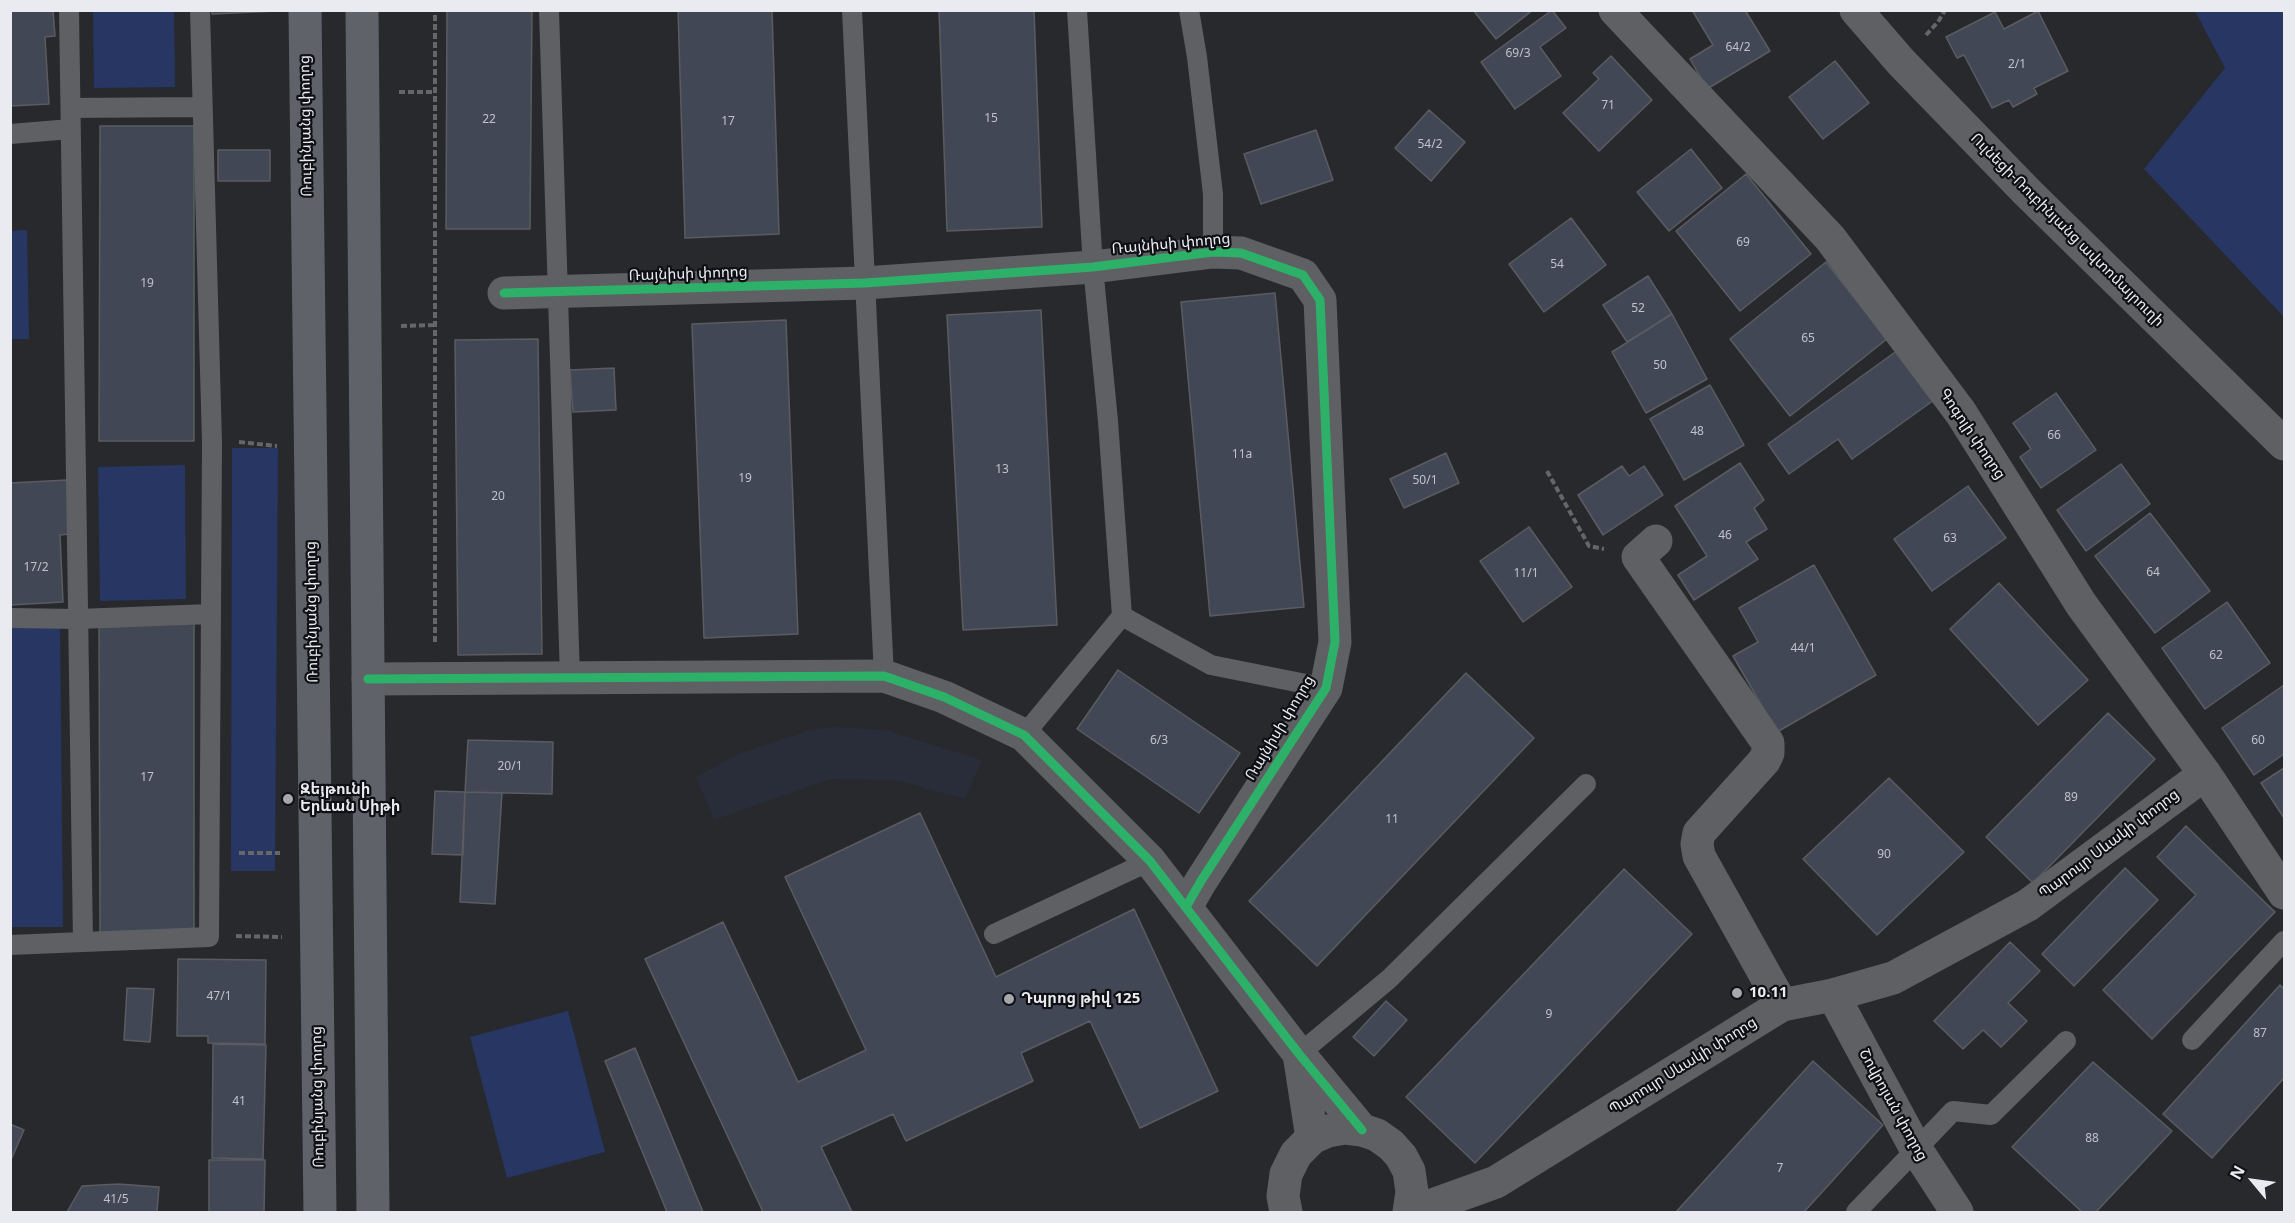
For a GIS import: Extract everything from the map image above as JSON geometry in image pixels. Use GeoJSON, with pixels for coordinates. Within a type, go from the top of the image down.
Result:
{"type":"FeatureCollection","features":[{"type":"Feature","properties":{"kind":"main road","name":"Ռուբինյանց փողոց"},"geometry":{"type":"LineString","coordinates":[[304,10],[320,1212]]}},
{"type":"Feature","properties":{"kind":"main road"},"geometry":{"type":"LineString","coordinates":[[362,10],[372,1212]]}},
{"type":"Feature","properties":{"kind":"street","name":"Գոգոլի փողոց"},"geometry":{"type":"LineString","coordinates":[[1616,10],[1830,238],[1961,413],[2081,604],[2205,774],[2284,892]]}},
{"type":"Feature","properties":{"kind":"street","name":"Ուլնեցի-Ռուբինյանց ավտոմայրուղի"},"geometry":{"type":"LineString","coordinates":[[1856,10],[1901,62],[2027,192],[2284,444]]}},
{"type":"Feature","properties":{"kind":"street","name":"Ռայնիսի փողոց"},"geometry":{"type":"LineString","coordinates":[[504,293],[865,283],[1094,267],[1213,252],[1241,253],[1303,275],[1320,300],[1335,642],[1326,688],[1207,871],[1186,908]]}},
{"type":"Feature","properties":{"kind":"street"},"geometry":{"type":"LineString","coordinates":[[1647,549],[1768,743],[1768,753],[1764,761],[1700,833],[1697,844],[1698,856],[1782,1005]]}},
{"type":"Feature","properties":{"kind":"street"},"geometry":{"type":"LineString","coordinates":[[368,679],[884,676],[944,697],[1024,735],[1150,861],[1299,1054],[1362,1130]]}},
{"type":"Feature","properties":{"kind":"street","name":"Պարույր Սևակի փողոց"},"geometry":{"type":"LineString","coordinates":[[1409,1171],[1412,1192],[1411,1212],[1496,1182],[1782,1005],[1833,995],[1893,978],[2028,905],[2205,774]]}},
{"type":"Feature","properties":{"kind":"street","name":"Շովրոյան փողոց"},"geometry":{"type":"LineString","coordinates":[[1833,995],[1916,1149],[1957,1212]]}},
{"type":"Feature","properties":{"kind":"street"},"geometry":{"type":"LineString","coordinates":[[1299,1054],[1312,1138]]}},
{"type":"Feature","properties":{"kind":"street"},"geometry":{"type":"LineString","coordinates":[[1280,1207],[1286,1174],[1296,1154],[1312,1138],[1328,1131],[1345,1128],[1377,1135],[1401,1156],[1409,1171],[1472,1190]]}},
{"type":"Feature","properties":{"kind":"lane"},"geometry":{"type":"LineString","coordinates":[[69,10],[83,942]]}},
{"type":"Feature","properties":{"kind":"lane"},"geometry":{"type":"LineString","coordinates":[[10,945],[209,937],[212,443],[200,10]]}},
{"type":"Feature","properties":{"kind":"lane"},"geometry":{"type":"LineString","coordinates":[[549,10],[570,678]]}},
{"type":"Feature","properties":{"kind":"lane"},"geometry":{"type":"LineString","coordinates":[[852,10],[884,676]]}},
{"type":"Feature","properties":{"kind":"lane"},"geometry":{"type":"LineString","coordinates":[[1024,735],[1122,616],[1094,267],[1077,10]]}},
{"type":"Feature","properties":{"kind":"lane"},"geometry":{"type":"LineString","coordinates":[[1189,10],[1197,57],[1213,194],[1213,252]]}},
{"type":"Feature","properties":{"kind":"lane"},"geometry":{"type":"LineString","coordinates":[[71,108],[202,107]]}},
{"type":"Feature","properties":{"kind":"lane"},"geometry":{"type":"LineString","coordinates":[[10,134],[72,129]]}},
{"type":"Feature","properties":{"kind":"lane"},"geometry":{"type":"LineString","coordinates":[[10,618],[78,619],[210,614]]}},
{"type":"Feature","properties":{"kind":"lane"},"geometry":{"type":"LineString","coordinates":[[1122,616],[1211,665],[1326,688]]}},
{"type":"Feature","properties":{"kind":"lane"},"geometry":{"type":"LineString","coordinates":[[1299,1054],[1389,980],[1586,784]]}},
{"type":"Feature","properties":{"kind":"lane"},"geometry":{"type":"LineString","coordinates":[[994,934],[1150,861]]}},
{"type":"Feature","properties":{"kind":"lane"},"geometry":{"type":"LineString","coordinates":[[2192,1040],[2284,941]]}},
{"type":"Feature","properties":{"kind":"lane"},"geometry":{"type":"LineString","coordinates":[[1856,1212],[1953,1112],[1991,1115],[2066,1041]]}},
{"type":"Feature","properties":{"kind":"path"},"geometry":{"type":"LineString","coordinates":[[435,10],[435,679]]}},
{"type":"Feature","properties":{"kind":"path"},"geometry":{"type":"LineString","coordinates":[[395,92],[435,92]]}},
{"type":"Feature","properties":{"kind":"path"},"geometry":{"type":"LineString","coordinates":[[398,326],[435,325]]}},
{"type":"Feature","properties":{"kind":"path"},"geometry":{"type":"LineString","coordinates":[[237,442],[279,447]]}},
{"type":"Feature","properties":{"kind":"path"},"geometry":{"type":"LineString","coordinates":[[1547,471],[1589,546],[1647,549]]}},
{"type":"Feature","properties":{"kind":"path"},"geometry":{"type":"LineString","coordinates":[[234,853],[280,853]]}},
{"type":"Feature","properties":{"kind":"path"},"geometry":{"type":"LineString","coordinates":[[230,936],[279,937]]}},
{"type":"Feature","properties":{"kind":"shaded area"},"geometry":{"type":"Polygon","coordinates":[[[93,11],[174,11],[175,87],[94,88],[93,11]]]}},
{"type":"Feature","properties":{"kind":"shaded area"},"geometry":{"type":"Polygon","coordinates":[[[2195,11],[2284,11],[2284,317],[2144,169],[2225,68],[2195,11]]]}},
{"type":"Feature","properties":{"kind":"shaded area"},"geometry":{"type":"Polygon","coordinates":[[[27,230],[29,339],[11,339],[11,231],[27,230]]]}},
{"type":"Feature","properties":{"kind":"shaded area"},"geometry":{"type":"Polygon","coordinates":[[[232,448],[278,448],[275,871],[231,871],[232,448]]]}},
{"type":"Feature","properties":{"kind":"shaded area"},"geometry":{"type":"Polygon","coordinates":[[[185,465],[186,599],[100,601],[98,467],[185,465]]]}},
{"type":"Feature","properties":{"kind":"shaded area"},"geometry":{"type":"Polygon","coordinates":[[[60,626],[63,927],[11,927],[10,627],[60,626]]]}},
{"type":"Feature","properties":{"kind":"shaded area"},"geometry":{"type":"Polygon","coordinates":[[[837,727],[885,730],[982,760],[965,799],[896,780],[830,779],[714,820],[696,777],[741,753],[814,729],[837,727]]]}},
{"type":"Feature","properties":{"kind":"shaded area"},"geometry":{"type":"Polygon","coordinates":[[[568,1011],[605,1152],[507,1178],[470,1037],[568,1011]]]}},
{"type":"Feature","properties":{"kind":"building"},"geometry":{"type":"Polygon","coordinates":[[[10,10],[53,10],[55,36],[45,37],[49,104],[10,106],[10,10]]]}},
{"type":"Feature","properties":{"kind":"building"},"geometry":{"type":"Polygon","coordinates":[[[212,10],[278,10],[278,11],[212,14],[212,10]]]}},
{"type":"Feature","properties":{"kind":"building"},"geometry":{"type":"Polygon","coordinates":[[[447,10],[532,10],[530,229],[446,229],[447,10]]]}},
{"type":"Feature","properties":{"kind":"building"},"geometry":{"type":"Polygon","coordinates":[[[678,10],[772,10],[779,234],[685,238],[678,10]]]}},
{"type":"Feature","properties":{"kind":"building"},"geometry":{"type":"Polygon","coordinates":[[[939,10],[1034,10],[1042,227],[947,231],[939,10]]]}},
{"type":"Feature","properties":{"kind":"building"},"geometry":{"type":"Polygon","coordinates":[[[1473,10],[1533,10],[1496,39],[1473,10]]]}},
{"type":"Feature","properties":{"kind":"building"},"geometry":{"type":"Polygon","coordinates":[[[1552,10],[1566,28],[1540,47],[1561,76],[1515,109],[1481,62],[1552,10]]]}},
{"type":"Feature","properties":{"kind":"building"},"geometry":{"type":"Polygon","coordinates":[[[1692,10],[1745,10],[1770,51],[1707,89],[1690,59],[1713,45],[1692,10]]]}},
{"type":"Feature","properties":{"kind":"building"},"geometry":{"type":"Polygon","coordinates":[[[2038,11],[2068,71],[2034,88],[2037,94],[2013,107],[2009,100],[1992,108],[1964,55],[1957,58],[1946,37],[1995,12],[2004,29],[2038,11]]]}},
{"type":"Feature","properties":{"kind":"building"},"geometry":{"type":"Polygon","coordinates":[[[1611,56],[1652,100],[1599,151],[1563,113],[1599,79],[1593,73],[1611,56]]]}},
{"type":"Feature","properties":{"kind":"building"},"geometry":{"type":"Polygon","coordinates":[[[1835,61],[1869,103],[1823,139],[1789,97],[1835,61]]]}},
{"type":"Feature","properties":{"kind":"building"},"geometry":{"type":"Polygon","coordinates":[[[1429,110],[1465,142],[1431,181],[1395,148],[1429,110]]]}},
{"type":"Feature","properties":{"kind":"building"},"geometry":{"type":"Polygon","coordinates":[[[100,126],[194,126],[194,441],[99,441],[100,126]]]}},
{"type":"Feature","properties":{"kind":"building"},"geometry":{"type":"Polygon","coordinates":[[[1316,130],[1333,180],[1261,204],[1244,154],[1316,130]]]}},
{"type":"Feature","properties":{"kind":"building"},"geometry":{"type":"Polygon","coordinates":[[[1691,149],[1722,188],[1669,231],[1637,192],[1691,149]]]}},
{"type":"Feature","properties":{"kind":"building"},"geometry":{"type":"Polygon","coordinates":[[[218,150],[270,150],[270,181],[218,181],[218,150]]]}},
{"type":"Feature","properties":{"kind":"building"},"geometry":{"type":"Polygon","coordinates":[[[1746,174],[1811,254],[1740,311],[1676,231],[1746,174]]]}},
{"type":"Feature","properties":{"kind":"building"},"geometry":{"type":"Polygon","coordinates":[[[1571,218],[1606,265],[1544,312],[1509,264],[1571,218]]]}},
{"type":"Feature","properties":{"kind":"building"},"geometry":{"type":"Polygon","coordinates":[[[1826,262],[1887,339],[1790,416],[1730,339],[1826,262]]]}},
{"type":"Feature","properties":{"kind":"building"},"geometry":{"type":"Polygon","coordinates":[[[1648,276],[1672,314],[1627,342],[1603,305],[1648,276]]]}},
{"type":"Feature","properties":{"kind":"building"},"geometry":{"type":"Polygon","coordinates":[[[1275,293],[1304,607],[1210,616],[1181,302],[1275,293]]]}},
{"type":"Feature","properties":{"kind":"building"},"geometry":{"type":"Polygon","coordinates":[[[1041,310],[1057,625],[963,630],[947,315],[1041,310]]]}},
{"type":"Feature","properties":{"kind":"building"},"geometry":{"type":"Polygon","coordinates":[[[1672,314],[1707,379],[1646,413],[1612,352],[1672,314]]]}},
{"type":"Feature","properties":{"kind":"building"},"geometry":{"type":"Polygon","coordinates":[[[786,320],[798,634],[704,638],[692,324],[786,320]]]}},
{"type":"Feature","properties":{"kind":"building"},"geometry":{"type":"Polygon","coordinates":[[[538,339],[542,654],[458,655],[455,340],[538,339]]]}},
{"type":"Feature","properties":{"kind":"building"},"geometry":{"type":"Polygon","coordinates":[[[1898,350],[1934,400],[1852,459],[1838,439],[1789,474],[1768,444],[1898,350]]]}},
{"type":"Feature","properties":{"kind":"building"},"geometry":{"type":"Polygon","coordinates":[[[614,368],[616,410],[573,412],[570,370],[614,368]]]}},
{"type":"Feature","properties":{"kind":"building"},"geometry":{"type":"Polygon","coordinates":[[[1710,385],[1744,445],[1684,480],[1650,419],[1710,385]]]}},
{"type":"Feature","properties":{"kind":"building"},"geometry":{"type":"Polygon","coordinates":[[[2056,393],[2096,450],[2041,488],[2020,457],[2031,449],[2013,423],[2056,393]]]}},
{"type":"Feature","properties":{"kind":"building"},"geometry":{"type":"Polygon","coordinates":[[[1446,453],[1459,483],[1404,508],[1390,479],[1446,453]]]}},
{"type":"Feature","properties":{"kind":"building"},"geometry":{"type":"Polygon","coordinates":[[[1740,463],[1764,500],[1754,508],[1767,529],[1746,542],[1758,559],[1694,600],[1678,575],[1707,556],[1675,506],[1740,463]]]}},
{"type":"Feature","properties":{"kind":"building"},"geometry":{"type":"Polygon","coordinates":[[[2121,464],[2150,504],[2086,551],[2057,510],[2121,464]]]}},
{"type":"Feature","properties":{"kind":"building"},"geometry":{"type":"Polygon","coordinates":[[[1622,466],[1629,476],[1644,466],[1663,495],[1603,535],[1578,495],[1622,466]]]}},
{"type":"Feature","properties":{"kind":"building"},"geometry":{"type":"Polygon","coordinates":[[[67,480],[69,534],[60,535],[63,602],[10,605],[10,483],[67,480]]]}},
{"type":"Feature","properties":{"kind":"building"},"geometry":{"type":"Polygon","coordinates":[[[1968,486],[2006,538],[1932,591],[1894,539],[1968,486]]]}},
{"type":"Feature","properties":{"kind":"building"},"geometry":{"type":"Polygon","coordinates":[[[2150,513],[2210,591],[2155,633],[2095,556],[2150,513]]]}},
{"type":"Feature","properties":{"kind":"building"},"geometry":{"type":"Polygon","coordinates":[[[1529,527],[1572,587],[1523,622],[1480,561],[1529,527]]]}},
{"type":"Feature","properties":{"kind":"building"},"geometry":{"type":"Polygon","coordinates":[[[1814,565],[1876,675],[1777,732],[1733,656],[1758,642],[1739,608],[1814,565]]]}},
{"type":"Feature","properties":{"kind":"building"},"geometry":{"type":"Polygon","coordinates":[[[1999,583],[2088,680],[2038,725],[1950,629],[1999,583]]]}},
{"type":"Feature","properties":{"kind":"building"},"geometry":{"type":"Polygon","coordinates":[[[2227,602],[2270,663],[2205,709],[2162,648],[2227,602]]]}},
{"type":"Feature","properties":{"kind":"building"},"geometry":{"type":"Polygon","coordinates":[[[99,620],[194,620],[194,935],[100,935],[99,620]]]}},
{"type":"Feature","properties":{"kind":"building"},"geometry":{"type":"Polygon","coordinates":[[[1118,670],[1240,753],[1199,813],[1077,729],[1118,670]]]}},
{"type":"Feature","properties":{"kind":"building"},"geometry":{"type":"Polygon","coordinates":[[[1466,673],[1534,738],[1317,966],[1249,901],[1466,673]]]}},
{"type":"Feature","properties":{"kind":"building"},"geometry":{"type":"Polygon","coordinates":[[[2284,685],[2284,754],[2254,775],[2222,728],[2284,685]]]}},
{"type":"Feature","properties":{"kind":"building"},"geometry":{"type":"Polygon","coordinates":[[[2108,713],[2155,759],[2033,883],[1986,837],[2108,713]]]}},
{"type":"Feature","properties":{"kind":"building"},"geometry":{"type":"Polygon","coordinates":[[[468,740],[553,742],[552,794],[465,792],[468,740]]]}},
{"type":"Feature","properties":{"kind":"building"},"geometry":{"type":"Polygon","coordinates":[[[2284,768],[2284,818],[2261,783],[2284,768]]]}},
{"type":"Feature","properties":{"kind":"building"},"geometry":{"type":"Polygon","coordinates":[[[1889,778],[1964,852],[1877,935],[1803,859],[1889,778]]]}},
{"type":"Feature","properties":{"kind":"building"},"geometry":{"type":"Polygon","coordinates":[[[435,791],[465,792],[463,855],[432,854],[435,791]]]}},
{"type":"Feature","properties":{"kind":"building"},"geometry":{"type":"Polygon","coordinates":[[[465,792],[502,793],[495,904],[460,902],[465,792]]]}},
{"type":"Feature","properties":{"kind":"building","name":"Դպրոց թիվ 125"},"geometry":{"type":"Polygon","coordinates":[[[920,813],[996,977],[1134,909],[1218,1091],[1140,1128],[1090,1021],[1021,1053],[1033,1081],[906,1141],[893,1114],[821,1147],[852,1212],[763,1212],[645,959],[723,922],[798,1082],[866,1050],[785,877],[920,813]]]}},
{"type":"Feature","properties":{"kind":"building"},"geometry":{"type":"Polygon","coordinates":[[[2186,826],[2275,912],[2152,1039],[2103,990],[2196,895],[2157,857],[2186,826]]]}},
{"type":"Feature","properties":{"kind":"building"},"geometry":{"type":"Polygon","coordinates":[[[2125,868],[2158,900],[2074,986],[2042,954],[2125,868]]]}},
{"type":"Feature","properties":{"kind":"building"},"geometry":{"type":"Polygon","coordinates":[[[1624,869],[1692,934],[1475,1163],[1406,1097],[1624,869]]]}},
{"type":"Feature","properties":{"kind":"building"},"geometry":{"type":"Polygon","coordinates":[[[2010,942],[2040,971],[2008,1003],[2027,1021],[2001,1047],[1983,1030],[1963,1049],[1934,1021],[2010,942]]]}},
{"type":"Feature","properties":{"kind":"building"},"geometry":{"type":"Polygon","coordinates":[[[178,959],[266,960],[265,1044],[208,1043],[208,1036],[177,1036],[178,959]]]}},
{"type":"Feature","properties":{"kind":"building"},"geometry":{"type":"Polygon","coordinates":[[[2280,985],[2284,989],[2284,1078],[2212,1158],[2163,1114],[2280,985]]]}},
{"type":"Feature","properties":{"kind":"building"},"geometry":{"type":"Polygon","coordinates":[[[127,988],[154,989],[150,1042],[124,1040],[127,988]]]}},
{"type":"Feature","properties":{"kind":"building"},"geometry":{"type":"Polygon","coordinates":[[[1386,1001],[1407,1020],[1374,1056],[1353,1037],[1386,1001]]]}},
{"type":"Feature","properties":{"kind":"building"},"geometry":{"type":"Polygon","coordinates":[[[213,1044],[266,1045],[263,1159],[212,1158],[213,1044]]]}},
{"type":"Feature","properties":{"kind":"building"},"geometry":{"type":"Polygon","coordinates":[[[635,1048],[703,1212],[667,1212],[605,1061],[635,1048]]]}},
{"type":"Feature","properties":{"kind":"building"},"geometry":{"type":"Polygon","coordinates":[[[1813,1061],[1883,1125],[1804,1212],[1676,1212],[1813,1061]]]}},
{"type":"Feature","properties":{"kind":"building"},"geometry":{"type":"Polygon","coordinates":[[[2093,1062],[2172,1131],[2096,1212],[2082,1212],[2012,1147],[2093,1062]]]}},
{"type":"Feature","properties":{"kind":"building"},"geometry":{"type":"Polygon","coordinates":[[[10,1124],[24,1130],[10,1162],[10,1124]]]}},
{"type":"Feature","properties":{"kind":"building"},"geometry":{"type":"Polygon","coordinates":[[[209,1160],[265,1160],[264,1212],[209,1212],[209,1160]]]}},
{"type":"Feature","properties":{"kind":"building"},"geometry":{"type":"Polygon","coordinates":[[[118,1184],[159,1187],[157,1212],[67,1212],[82,1186],[118,1184]]]}},
{"type":"Feature","properties":{"kind":"cycle path"},"geometry":{"type":"LineString","coordinates":[[504,293],[865,283],[1093,267],[1213,252],[1241,253],[1303,275],[1320,300],[1335,642],[1326,688],[1186,907]]}},
{"type":"Feature","properties":{"kind":"cycle path"},"geometry":{"type":"LineString","coordinates":[[368,679],[884,676],[944,697],[1024,735],[1150,861],[1299,1054],[1362,1130]]}},
{"type":"Feature","properties":{"kind":"place","name":"Զեյթունի Երևան Սիթի"},"geometry":{"type":"Point","coordinates":[288,799]}},
{"type":"Feature","properties":{"kind":"place","name":"10.11"},"geometry":{"type":"Point","coordinates":[1737,993]}},
{"type":"Feature","properties":{"kind":"place","name":"Դպրոց թիվ 125"},"geometry":{"type":"Point","coordinates":[1009,999]}}]}
